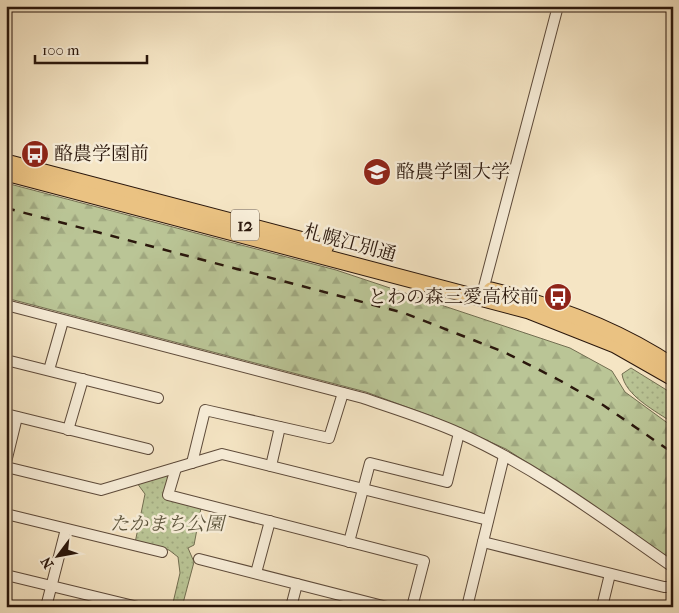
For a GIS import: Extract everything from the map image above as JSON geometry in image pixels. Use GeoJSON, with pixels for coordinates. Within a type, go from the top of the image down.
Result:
{"type":"FeatureCollection","features":[{"type":"Feature","properties":{"kind":"highway","name":"札幌江別通"},"geometry":{"type":"LineString","coordinates":[[6,162],[482,293],[584,331],[648,362],[673,378]]}},
{"type":"Feature","properties":{"kind":"highway","name":"札幌江別通"},"geometry":{"type":"LineString","coordinates":[[6,172],[482,293],[528,300],[578,317],[624,338],[673,366]]}},
{"type":"Feature","properties":{"kind":"street"},"geometry":{"type":"LineString","coordinates":[[482,293],[558,6]]}},
{"type":"Feature","properties":{"kind":"street"},"geometry":{"type":"LineString","coordinates":[[6,305],[343,393],[416,415],[504,456],[572,496],[673,567]]}},
{"type":"Feature","properties":{"kind":"street"},"geometry":{"type":"LineString","coordinates":[[49,370],[63,321]]}},
{"type":"Feature","properties":{"kind":"street"},"geometry":{"type":"LineString","coordinates":[[6,360],[158,398]]}},
{"type":"Feature","properties":{"kind":"street"},"geometry":{"type":"LineString","coordinates":[[68,430],[83,379]]}},
{"type":"Feature","properties":{"kind":"street"},"geometry":{"type":"LineString","coordinates":[[192,463],[205,410],[329,438],[343,393]]}},
{"type":"Feature","properties":{"kind":"street"},"geometry":{"type":"LineString","coordinates":[[6,414],[148,449]]}},
{"type":"Feature","properties":{"kind":"street"},"geometry":{"type":"LineString","coordinates":[[6,462],[18,417]]}},
{"type":"Feature","properties":{"kind":"street"},"geometry":{"type":"LineString","coordinates":[[271,466],[280,427]]}},
{"type":"Feature","properties":{"kind":"street"},"geometry":{"type":"LineString","coordinates":[[349,542],[370,463],[447,482],[460,434]]}},
{"type":"Feature","properties":{"kind":"street"},"geometry":{"type":"LineString","coordinates":[[6,467],[101,490],[222,454],[488,520]]}},
{"type":"Feature","properties":{"kind":"street"},"geometry":{"type":"LineString","coordinates":[[469,606],[504,456]]}},
{"type":"Feature","properties":{"kind":"street"},"geometry":{"type":"LineString","coordinates":[[176,468],[168,495],[424,561],[412,607]]}},
{"type":"Feature","properties":{"kind":"street"},"geometry":{"type":"LineString","coordinates":[[6,514],[162,552]]}},
{"type":"Feature","properties":{"kind":"street"},"geometry":{"type":"LineString","coordinates":[[256,573],[270,521]]}},
{"type":"Feature","properties":{"kind":"street"},"geometry":{"type":"LineString","coordinates":[[46,607],[66,529]]}},
{"type":"Feature","properties":{"kind":"street"},"geometry":{"type":"LineString","coordinates":[[483,542],[664,587],[673,587]]}},
{"type":"Feature","properties":{"kind":"street"},"geometry":{"type":"LineString","coordinates":[[199,559],[387,607]]}},
{"type":"Feature","properties":{"kind":"street"},"geometry":{"type":"LineString","coordinates":[[602,607],[610,574]]}},
{"type":"Feature","properties":{"kind":"street"},"geometry":{"type":"LineString","coordinates":[[6,575],[138,607]]}},
{"type":"Feature","properties":{"kind":"street"},"geometry":{"type":"LineString","coordinates":[[291,607],[297,584]]}},
{"type":"Feature","properties":{"kind":"green space"},"geometry":{"type":"Polygon","coordinates":[[[6,183],[336,270],[570,348],[612,371],[625,392],[673,427],[673,570],[565,487],[506,449],[439,419],[366,392],[6,298],[6,183]]]}},
{"type":"Feature","properties":{"kind":"green space"},"geometry":{"type":"Polygon","coordinates":[[[631,368],[673,394],[673,423],[642,402],[629,389],[624,382],[622,374],[631,368]]]}},
{"type":"Feature","properties":{"kind":"green space","name":"たかまち公園"},"geometry":{"type":"Polygon","coordinates":[[[168,473],[171,476],[165,498],[201,508],[194,545],[188,548],[194,562],[182,607],[172,607],[180,573],[178,557],[169,550],[135,543],[145,494],[137,483],[168,473]]]}},
{"type":"Feature","properties":{"kind":"railway"},"geometry":{"type":"LineString","coordinates":[[6,208],[404,313],[504,352],[559,380],[603,405],[673,453]]}},
{"type":"Feature","properties":{"kind":"place","name":"酪農学園前"},"geometry":{"type":"Point","coordinates":[35,154]}},
{"type":"Feature","properties":{"kind":"place","name":"酪農学園大学"},"geometry":{"type":"Point","coordinates":[377,172]}},
{"type":"Feature","properties":{"kind":"place","name":"とわの森三愛高校前"},"geometry":{"type":"Point","coordinates":[558,297]}}]}
